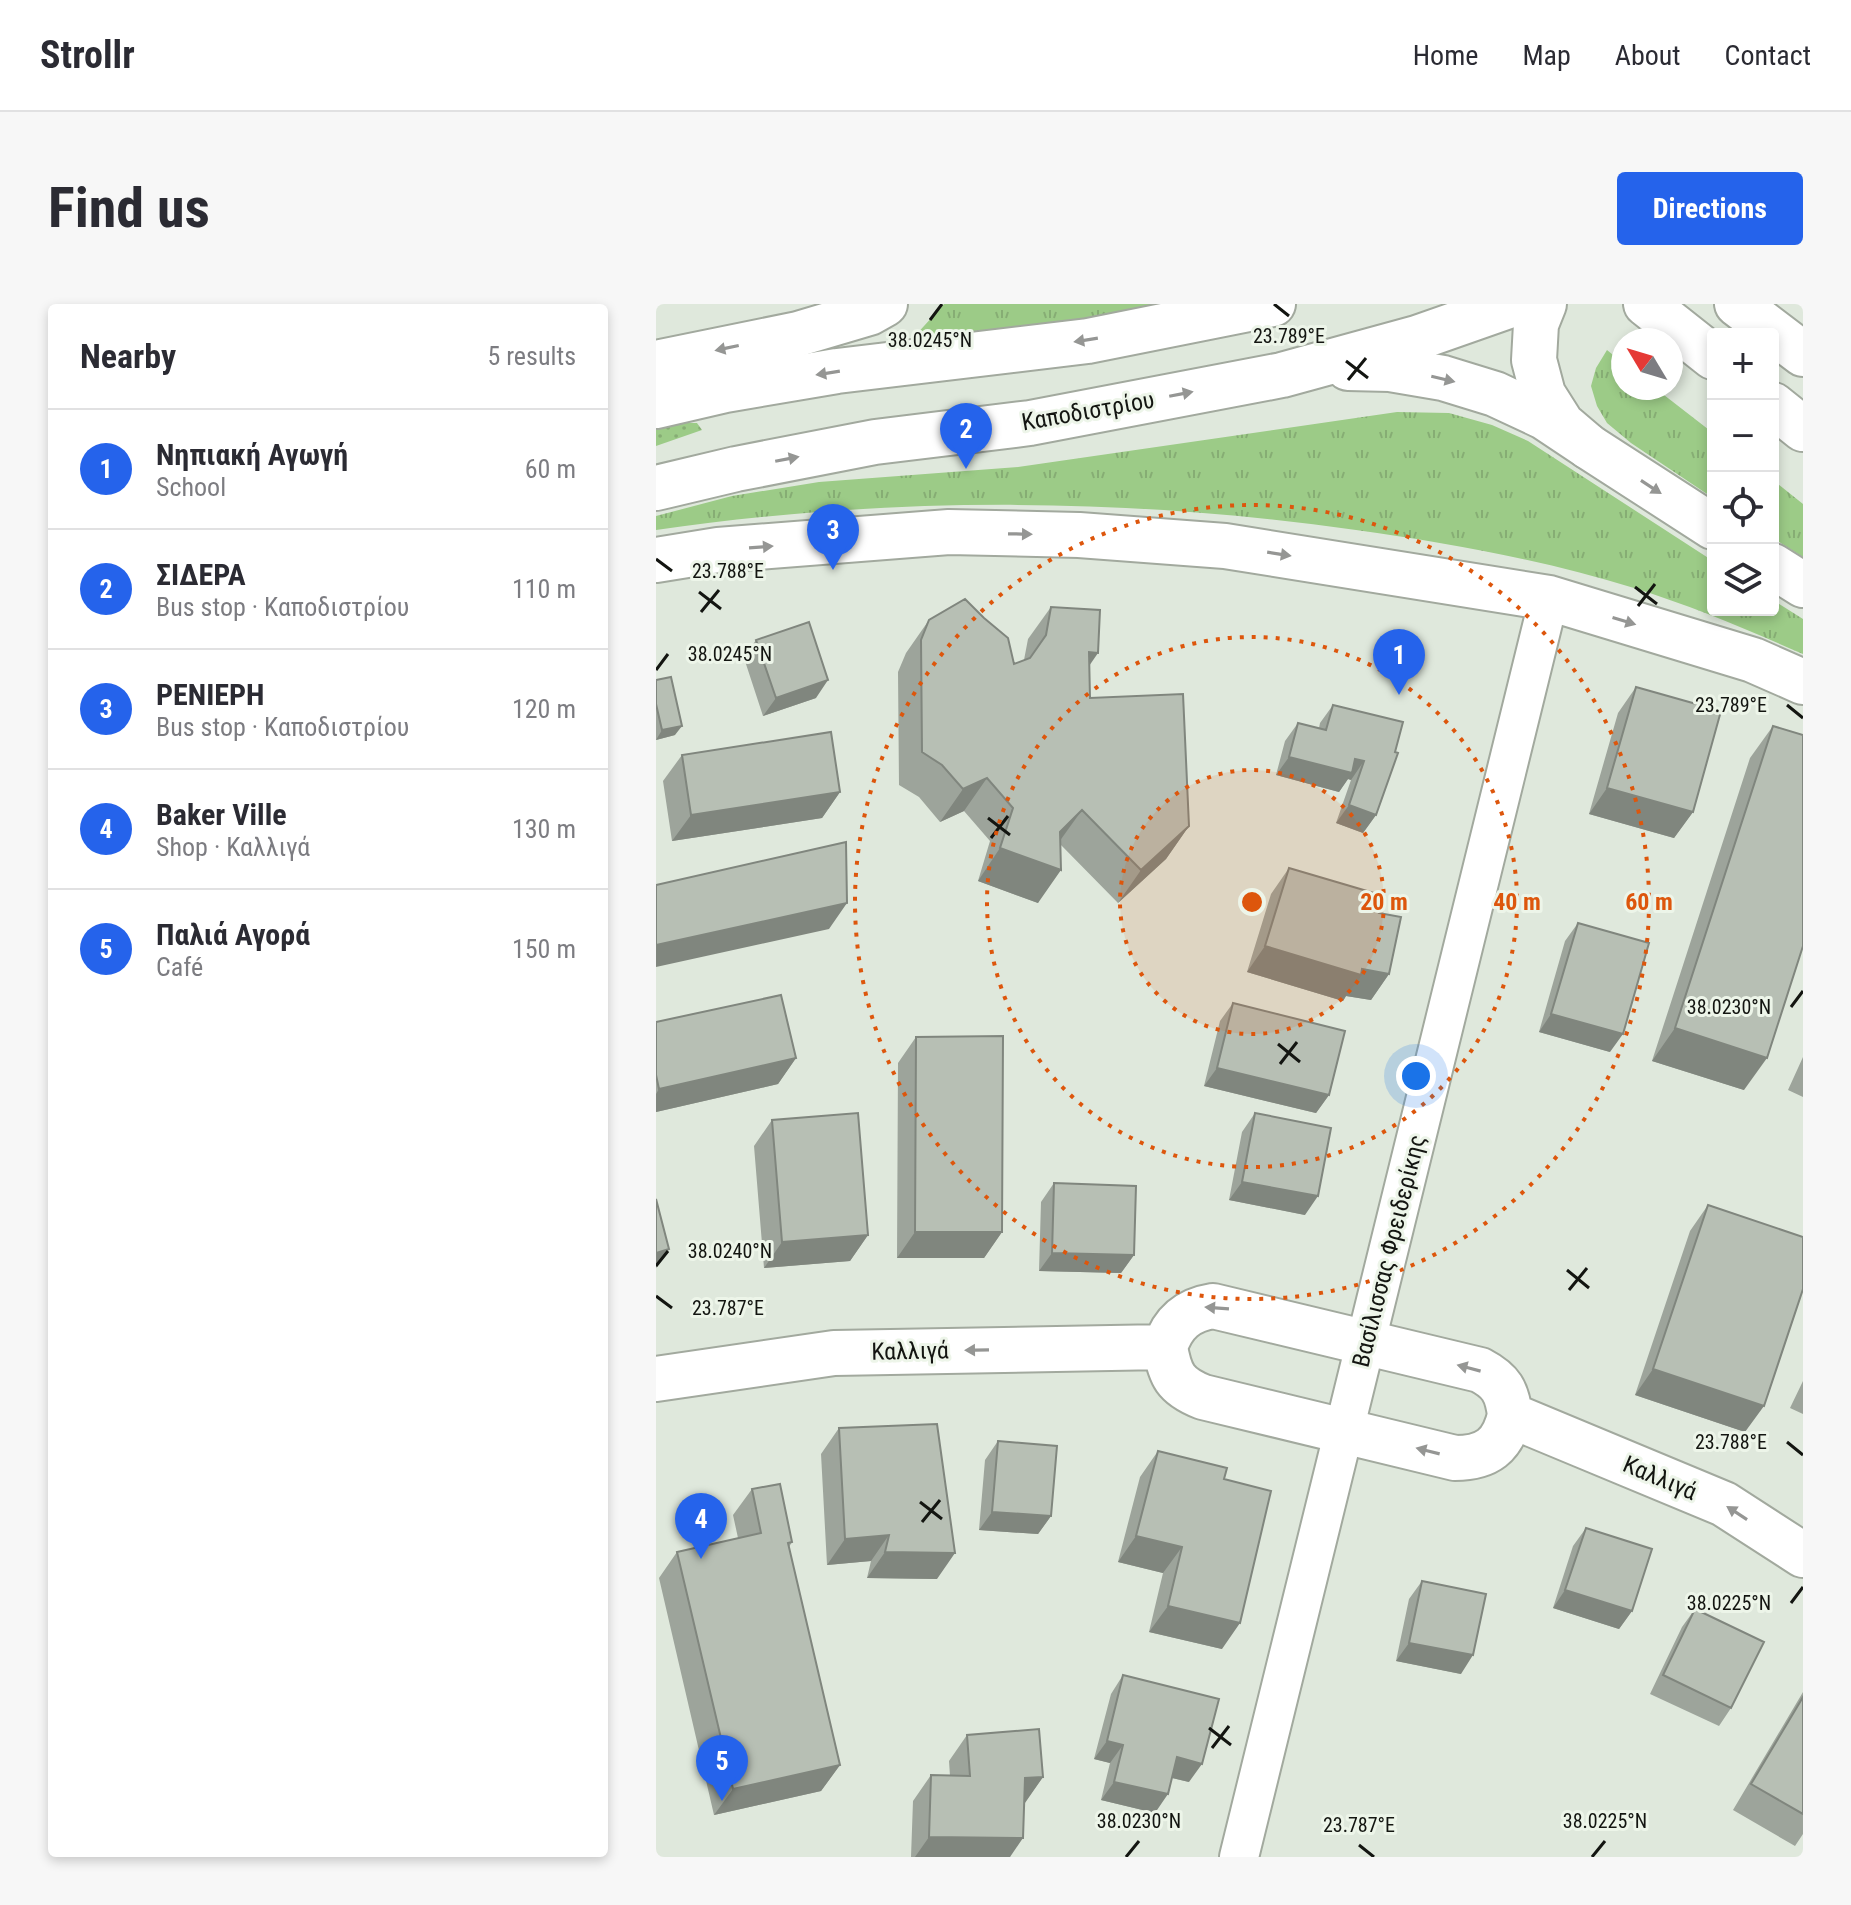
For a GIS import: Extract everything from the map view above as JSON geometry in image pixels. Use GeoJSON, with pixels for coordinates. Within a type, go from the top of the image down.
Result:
{"type":"FeatureCollection","features":[{"type":"Feature","properties":{"kind":"main road"},"geometry":{"type":"LineString","coordinates":[[656,363],[798,334],[869,313],[885,304]]}},
{"type":"Feature","properties":{"kind":"main road"},"geometry":{"type":"LineString","coordinates":[[656,406],[725,390],[837,371],[1088,341],[1273,304]]}},
{"type":"Feature","properties":{"kind":"main road","name":"Καποδιστρίου"},"geometry":{"type":"LineString","coordinates":[[656,488],[875,442],[1030,423],[1282,375],[1417,338],[1514,304]]}},
{"type":"Feature","properties":{"kind":"main road"},"geometry":{"type":"LineString","coordinates":[[1544,304],[1536,324],[1534,360],[1543,394],[1562,424],[1589,447]]}},
{"type":"Feature","properties":{"kind":"main road"},"geometry":{"type":"LineString","coordinates":[[1646,304],[1707,352]]}},
{"type":"Feature","properties":{"kind":"main road"},"geometry":{"type":"LineString","coordinates":[[1737,304],[1803,354]]}},
{"type":"Feature","properties":{"kind":"main road"},"geometry":{"type":"LineString","coordinates":[[1282,375],[1336,368],[1390,369],[1443,378],[1495,394],[1544,417],[1707,523]]}},
{"type":"Feature","properties":{"kind":"main road"},"geometry":{"type":"LineString","coordinates":[[1779,410],[1803,429]]}},
{"type":"Feature","properties":{"kind":"main road"},"geometry":{"type":"LineString","coordinates":[[656,560],[718,550],[949,532],[1079,535],[1225,546],[1549,598],[1753,660],[1803,682]]}},
{"type":"Feature","properties":{"kind":"main road"},"geometry":{"type":"LineString","coordinates":[[1779,570],[1803,585]]}},
{"type":"Feature","properties":{"kind":"main road"},"geometry":{"type":"LineString","coordinates":[[1213,1306],[1366,1342],[1480,1370],[1492,1376],[1503,1387],[1509,1403],[1507,1430],[1498,1443],[1486,1453],[1471,1458],[1455,1458],[1203,1397],[1188,1391],[1176,1381],[1168,1367],[1165,1347],[1175,1324],[1186,1314],[1213,1306]]}},
{"type":"Feature","properties":{"kind":"main road","name":"Καλλιγά"},"geometry":{"type":"LineString","coordinates":[[656,1379],[834,1353],[1165,1347]]}},
{"type":"Feature","properties":{"kind":"main road","name":"Καλλιγά"},"geometry":{"type":"LineString","coordinates":[[1510,1415],[1724,1504],[1803,1555]]}},
{"type":"Feature","properties":{"kind":"street","name":"Βασίλισσας Φρειδερίκης"},"geometry":{"type":"LineString","coordinates":[[1239,1857],[1549,598]]}},
{"type":"Feature","properties":{"kind":"green space"},"geometry":{"type":"Polygon","coordinates":[[[944,304],[1197,304],[874,360],[914,337],[944,304]]]}},
{"type":"Feature","properties":{"kind":"green space"},"geometry":{"type":"Polygon","coordinates":[[[1607,350],[1611,353],[1611,400],[1670,400],[1707,428],[1707,494],[1631,443],[1607,423],[1597,406],[1591,386],[1596,368],[1607,350]]]}},
{"type":"Feature","properties":{"kind":"green space"},"geometry":{"type":"Polygon","coordinates":[[[1397,412],[1449,413],[1492,425],[1528,441],[1707,557],[1707,614],[1634,588],[1496,553],[1356,530],[1181,511],[1006,505],[918,506],[743,519],[656,530],[656,516],[732,496],[819,482],[1018,467],[1397,412]]]}},
{"type":"Feature","properties":{"kind":"green space"},"geometry":{"type":"Polygon","coordinates":[[[697,423],[702,430],[656,446],[656,426],[697,423]]]}},
{"type":"Feature","properties":{"kind":"green space"},"geometry":{"type":"Polygon","coordinates":[[[1779,485],[1803,504],[1803,557],[1779,542],[1779,485]]]}},
{"type":"Feature","properties":{"kind":"green space"},"geometry":{"type":"Polygon","coordinates":[[[1779,604],[1803,619],[1803,654],[1712,616],[1779,616],[1779,604]]]}},
{"type":"Feature","properties":{"kind":"building"},"geometry":{"type":"Polygon","coordinates":[[[965,599],[1008,638],[1014,664],[1030,658],[1046,635],[1051,607],[1100,610],[1098,653],[1089,652],[1090,698],[1183,694],[1189,826],[1141,870],[1082,810],[1060,832],[1061,870],[1000,848],[1013,808],[987,778],[963,789],[942,765],[922,752],[921,640],[929,620],[965,599]]]}},
{"type":"Feature","properties":{"kind":"building"},"geometry":{"type":"Polygon","coordinates":[[[809,622],[828,680],[776,698],[756,640],[809,622]]]}},
{"type":"Feature","properties":{"kind":"building"},"geometry":{"type":"Polygon","coordinates":[[[671,677],[682,726],[662,730],[656,704],[656,680],[671,677]]]}},
{"type":"Feature","properties":{"kind":"building"},"geometry":{"type":"Polygon","coordinates":[[[1636,687],[1721,711],[1693,812],[1607,788],[1636,687]]]}},
{"type":"Feature","properties":{"kind":"building"},"geometry":{"type":"Polygon","coordinates":[[[1333,705],[1403,722],[1395,752],[1398,753],[1376,815],[1349,805],[1364,761],[1355,759],[1352,773],[1289,757],[1298,723],[1326,730],[1333,705]]]}},
{"type":"Feature","properties":{"kind":"building"},"geometry":{"type":"Polygon","coordinates":[[[1773,726],[1803,735],[1803,946],[1767,1058],[1675,1028],[1773,726]]]}},
{"type":"Feature","properties":{"kind":"building"},"geometry":{"type":"Polygon","coordinates":[[[831,732],[840,792],[691,815],[682,755],[831,732]]]}},
{"type":"Feature","properties":{"kind":"building"},"geometry":{"type":"Polygon","coordinates":[[[846,842],[847,903],[656,945],[656,885],[846,842]]]}},
{"type":"Feature","properties":{"kind":"building"},"geometry":{"type":"Polygon","coordinates":[[[1289,868],[1384,896],[1379,913],[1401,917],[1389,974],[1362,969],[1361,975],[1265,946],[1289,868]]]}},
{"type":"Feature","properties":{"kind":"building"},"geometry":{"type":"Polygon","coordinates":[[[1578,923],[1649,943],[1623,1034],[1551,1014],[1578,923]]]}},
{"type":"Feature","properties":{"kind":"building"},"geometry":{"type":"Polygon","coordinates":[[[781,995],[796,1058],[659,1089],[656,1022],[781,995]]]}},
{"type":"Feature","properties":{"kind":"building"},"geometry":{"type":"Polygon","coordinates":[[[1233,1003],[1345,1031],[1329,1095],[1217,1068],[1233,1003]]]}},
{"type":"Feature","properties":{"kind":"building"},"geometry":{"type":"Polygon","coordinates":[[[1003,1036],[1002,1232],[915,1232],[916,1037],[1003,1036]]]}},
{"type":"Feature","properties":{"kind":"building"},"geometry":{"type":"Polygon","coordinates":[[[858,1113],[868,1235],[782,1242],[772,1120],[858,1113]]]}},
{"type":"Feature","properties":{"kind":"building"},"geometry":{"type":"Polygon","coordinates":[[[1255,1113],[1331,1128],[1318,1196],[1242,1182],[1255,1113]]]}},
{"type":"Feature","properties":{"kind":"building"},"geometry":{"type":"Polygon","coordinates":[[[1054,1183],[1136,1186],[1134,1255],[1052,1253],[1054,1183]]]}},
{"type":"Feature","properties":{"kind":"building"},"geometry":{"type":"Polygon","coordinates":[[[656,1199],[669,1249],[656,1253],[656,1199]]]}},
{"type":"Feature","properties":{"kind":"building"},"geometry":{"type":"Polygon","coordinates":[[[1708,1205],[1803,1237],[1803,1289],[1764,1406],[1653,1369],[1708,1205]]]}},
{"type":"Feature","properties":{"kind":"building"},"geometry":{"type":"Polygon","coordinates":[[[937,1424],[955,1553],[885,1552],[889,1535],[845,1539],[839,1428],[937,1424]]]}},
{"type":"Feature","properties":{"kind":"building"},"geometry":{"type":"Polygon","coordinates":[[[998,1441],[1057,1446],[1051,1516],[992,1512],[998,1441]]]}},
{"type":"Feature","properties":{"kind":"building"},"geometry":{"type":"Polygon","coordinates":[[[1158,1451],[1227,1468],[1224,1479],[1271,1491],[1240,1623],[1168,1606],[1182,1547],[1136,1536],[1158,1451]]]}},
{"type":"Feature","properties":{"kind":"building"},"geometry":{"type":"Polygon","coordinates":[[[780,1484],[792,1542],[788,1543],[840,1765],[733,1789],[677,1552],[761,1533],[752,1489],[780,1484]]]}},
{"type":"Feature","properties":{"kind":"building"},"geometry":{"type":"Polygon","coordinates":[[[1586,1528],[1652,1549],[1632,1611],[1565,1590],[1586,1528]]]}},
{"type":"Feature","properties":{"kind":"building"},"geometry":{"type":"Polygon","coordinates":[[[1422,1581],[1486,1594],[1473,1655],[1409,1643],[1422,1581]]]}},
{"type":"Feature","properties":{"kind":"building"},"geometry":{"type":"Polygon","coordinates":[[[1695,1609],[1764,1642],[1731,1708],[1663,1675],[1695,1609]]]}},
{"type":"Feature","properties":{"kind":"building"},"geometry":{"type":"Polygon","coordinates":[[[1123,1675],[1219,1699],[1202,1764],[1177,1757],[1168,1794],[1114,1782],[1123,1745],[1107,1741],[1123,1675]]]}},
{"type":"Feature","properties":{"kind":"building"},"geometry":{"type":"Polygon","coordinates":[[[1803,1697],[1803,1814],[1751,1784],[1803,1697]]]}},
{"type":"Feature","properties":{"kind":"building"},"geometry":{"type":"Polygon","coordinates":[[[1039,1729],[1043,1777],[1025,1778],[1023,1838],[929,1837],[931,1775],[970,1776],[967,1735],[1039,1729]]]}},
{"type":"Feature","properties":{"kind":"place","name":"ΣΙΔΕΡΑ"},"geometry":{"type":"Point","coordinates":[966,469]}},
{"type":"Feature","properties":{"kind":"place","name":"ΡΕΝΙΕΡΗ"},"geometry":{"type":"Point","coordinates":[833,570]}},
{"type":"Feature","properties":{"kind":"place","name":"Νηπιακή Αγωγή"},"geometry":{"type":"Point","coordinates":[1399,695]}},
{"type":"Feature","properties":{"kind":"place","name":"Baker Ville"},"geometry":{"type":"Point","coordinates":[701,1559]}},
{"type":"Feature","properties":{"kind":"place","name":"Παλιά Αγορά"},"geometry":{"type":"Point","coordinates":[722,1801]}}]}
